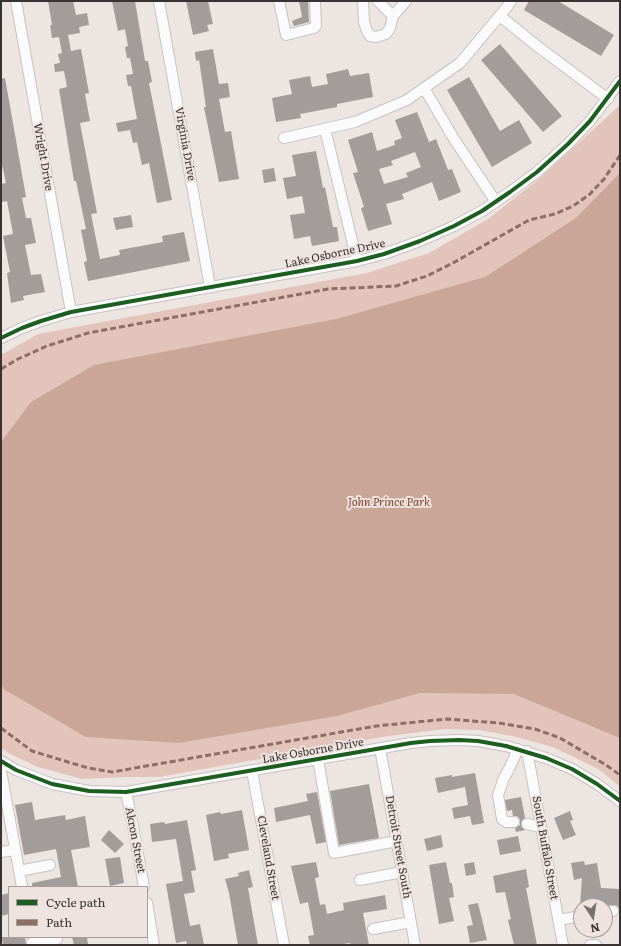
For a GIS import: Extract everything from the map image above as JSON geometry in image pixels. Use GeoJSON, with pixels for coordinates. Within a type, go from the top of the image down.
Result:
{"type":"FeatureCollection","features":[{"type":"Feature","properties":{"kind":"street","name":"Wright Drive"},"geometry":{"type":"LineString","coordinates":[[16,1],[71,312]]}},
{"type":"Feature","properties":{"kind":"street","name":"Virginia Drive"},"geometry":{"type":"LineString","coordinates":[[159,1],[210,287]]}},
{"type":"Feature","properties":{"kind":"street"},"geometry":{"type":"LineString","coordinates":[[278,1],[286,35],[316,26],[315,1]]}},
{"type":"Feature","properties":{"kind":"street"},"geometry":{"type":"LineString","coordinates":[[363,1],[366,31],[370,36],[376,37],[386,34],[390,28],[393,16],[406,1]]}},
{"type":"Feature","properties":{"kind":"street"},"geometry":{"type":"LineString","coordinates":[[378,1],[393,16]]}},
{"type":"Feature","properties":{"kind":"street"},"geometry":{"type":"LineString","coordinates":[[284,138],[355,122],[406,100],[460,63],[511,1]]}},
{"type":"Feature","properties":{"kind":"street"},"geometry":{"type":"LineString","coordinates":[[500,16],[537,46],[608,99]]}},
{"type":"Feature","properties":{"kind":"street","name":"Lake Osborne Drive"},"geometry":{"type":"LineString","coordinates":[[1,338],[35,323],[71,312],[357,261],[384,254],[420,241],[454,226],[496,202],[537,172],[568,144],[590,121],[620,81]]}},
{"type":"Feature","properties":{"kind":"street"},"geometry":{"type":"LineString","coordinates":[[424,88],[454,139],[496,202]]}},
{"type":"Feature","properties":{"kind":"street"},"geometry":{"type":"LineString","coordinates":[[325,129],[357,261]]}},
{"type":"Feature","properties":{"kind":"street","name":"Lake Osborne Drive"},"geometry":{"type":"LineString","coordinates":[[1,761],[16,770],[52,784],[89,791],[126,792],[380,748],[430,741],[459,740],[522,750],[546,758],[572,770],[596,784],[620,801]]}},
{"type":"Feature","properties":{"kind":"street","name":"Detroit Street South"},"geometry":{"type":"LineString","coordinates":[[380,748],[415,945]]}},
{"type":"Feature","properties":{"kind":"street"},"geometry":{"type":"LineString","coordinates":[[514,822],[506,822],[502,819],[498,795],[504,778],[522,750]]}},
{"type":"Feature","properties":{"kind":"street","name":"South Buffalo Street"},"geometry":{"type":"LineString","coordinates":[[522,750],[541,827],[563,945]]}},
{"type":"Feature","properties":{"kind":"street"},"geometry":{"type":"LineString","coordinates":[[318,759],[334,853],[397,841]]}},
{"type":"Feature","properties":{"kind":"street"},"geometry":{"type":"LineString","coordinates":[[1,770],[22,886]]}},
{"type":"Feature","properties":{"kind":"street","name":"Cleveland Street"},"geometry":{"type":"LineString","coordinates":[[252,771],[284,945]]}},
{"type":"Feature","properties":{"kind":"street","name":"Akron Street"},"geometry":{"type":"LineString","coordinates":[[126,792],[144,886]]}},
{"type":"Feature","properties":{"kind":"street"},"geometry":{"type":"LineString","coordinates":[[527,824],[541,827]]}},
{"type":"Feature","properties":{"kind":"street"},"geometry":{"type":"LineString","coordinates":[[1,852],[15,850]]}},
{"type":"Feature","properties":{"kind":"street"},"geometry":{"type":"LineString","coordinates":[[19,871],[50,865]]}},
{"type":"Feature","properties":{"kind":"street"},"geometry":{"type":"LineString","coordinates":[[360,880],[402,872]]}},
{"type":"Feature","properties":{"kind":"street"},"geometry":{"type":"LineString","coordinates":[[148,909],[154,945]]}},
{"type":"Feature","properties":{"kind":"street"},"geometry":{"type":"LineString","coordinates":[[558,920],[573,917]]}},
{"type":"Feature","properties":{"kind":"street"},"geometry":{"type":"LineString","coordinates":[[373,929],[411,922]]}},
{"type":"Feature","properties":{"kind":"street"},"geometry":{"type":"LineString","coordinates":[[31,942],[57,939]]}},
{"type":"Feature","properties":{"kind":"street"},"geometry":{"type":"LineString","coordinates":[[590,945],[596,945]]}},
{"type":"Feature","properties":{"kind":"green space","name":"John Prince Park"},"geometry":{"type":"Polygon","coordinates":[[[620,105],[620,787],[600,770],[553,747],[512,736],[479,730],[445,729],[388,736],[159,777],[82,779],[38,767],[10,754],[1,748],[1,355],[38,334],[367,273],[429,253],[488,219],[540,178],[620,105]]]}},
{"type":"Feature","properties":{"kind":"shaded area","name":"John Prince Park"},"geometry":{"type":"Polygon","coordinates":[[[620,173],[620,738],[514,694],[420,693],[337,716],[179,743],[86,737],[5,690],[1,684],[1,442],[31,402],[94,365],[336,319],[485,277],[576,218],[620,173]]]}},
{"type":"Feature","properties":{"kind":"building"},"geometry":{"type":"Polygon","coordinates":[[[48,1],[73,1],[76,15],[87,13],[89,25],[79,27],[80,33],[68,35],[71,51],[81,49],[89,93],[85,94],[90,121],[80,123],[97,213],[91,214],[100,259],[120,255],[119,250],[163,242],[162,236],[184,232],[190,261],[88,281],[84,262],[87,261],[81,230],[86,229],[76,181],[74,181],[59,89],[67,87],[64,71],[55,72],[54,64],[60,63],[58,54],[62,53],[59,37],[52,38],[50,25],[52,25],[48,1]]]}},
{"type":"Feature","properties":{"kind":"building"},"geometry":{"type":"Polygon","coordinates":[[[112,1],[135,1],[145,61],[148,61],[152,82],[149,83],[172,200],[157,203],[149,163],[142,165],[137,142],[133,143],[130,130],[118,132],[116,123],[137,119],[131,86],[128,86],[126,75],[133,74],[130,58],[127,58],[125,47],[128,46],[125,29],[118,31],[112,1]]]}},
{"type":"Feature","properties":{"kind":"building"},"geometry":{"type":"Polygon","coordinates":[[[186,1],[208,1],[213,24],[207,25],[209,31],[193,35],[186,1]]]}},
{"type":"Feature","properties":{"kind":"building"},"geometry":{"type":"Polygon","coordinates":[[[299,1],[308,1],[309,22],[294,26],[292,21],[302,17],[299,1]]]}},
{"type":"Feature","properties":{"kind":"building"},"geometry":{"type":"Polygon","coordinates":[[[529,1],[558,1],[614,35],[601,56],[524,10],[529,1]]]}},
{"type":"Feature","properties":{"kind":"building"},"geometry":{"type":"Polygon","coordinates":[[[500,44],[562,116],[543,132],[481,60],[500,44]]]}},
{"type":"Feature","properties":{"kind":"building"},"geometry":{"type":"Polygon","coordinates":[[[213,49],[219,84],[228,83],[230,97],[219,99],[225,132],[231,131],[239,179],[219,182],[204,107],[206,107],[199,60],[196,61],[195,52],[213,49]]]}},
{"type":"Feature","properties":{"kind":"building"},"geometry":{"type":"Polygon","coordinates":[[[348,69],[350,76],[369,73],[373,97],[337,104],[337,107],[300,114],[301,118],[276,122],[272,98],[292,94],[289,80],[310,76],[312,87],[328,84],[326,74],[348,69]]]}},
{"type":"Feature","properties":{"kind":"building"},"geometry":{"type":"Polygon","coordinates":[[[469,77],[500,131],[519,120],[532,143],[492,167],[447,90],[469,77]]]}},
{"type":"Feature","properties":{"kind":"building"},"geometry":{"type":"Polygon","coordinates":[[[5,78],[26,197],[22,198],[26,218],[31,218],[36,243],[25,245],[31,275],[41,274],[45,292],[23,296],[24,300],[11,303],[7,273],[10,272],[3,236],[13,234],[7,201],[1,202],[1,184],[6,183],[1,160],[1,79],[5,78]]]}},
{"type":"Feature","properties":{"kind":"building"},"geometry":{"type":"Polygon","coordinates":[[[417,112],[429,142],[436,139],[448,170],[452,169],[461,192],[439,201],[432,182],[402,194],[404,199],[386,204],[392,224],[368,231],[361,208],[364,207],[353,173],[358,172],[348,140],[372,132],[377,151],[395,145],[394,141],[402,138],[395,120],[417,112]],[[415,152],[391,161],[393,165],[379,169],[384,184],[408,177],[406,173],[421,167],[415,152]]]}},
{"type":"Feature","properties":{"kind":"building"},"geometry":{"type":"Polygon","coordinates":[[[316,151],[323,188],[325,187],[333,227],[337,227],[339,241],[312,246],[310,236],[294,239],[290,215],[305,213],[302,196],[287,199],[283,178],[296,176],[292,155],[316,151]]]}},
{"type":"Feature","properties":{"kind":"building"},"geometry":{"type":"Polygon","coordinates":[[[274,168],[276,181],[264,183],[262,170],[274,168]]]}},
{"type":"Feature","properties":{"kind":"building"},"geometry":{"type":"Polygon","coordinates":[[[131,215],[133,227],[116,230],[113,218],[131,215]]]}},
{"type":"Feature","properties":{"kind":"building"},"geometry":{"type":"Polygon","coordinates":[[[475,773],[484,823],[472,825],[470,816],[454,819],[452,808],[468,805],[465,787],[438,793],[435,778],[475,773]]]}},
{"type":"Feature","properties":{"kind":"building"},"geometry":{"type":"Polygon","coordinates":[[[369,784],[379,838],[339,845],[330,791],[369,784]]]}},
{"type":"Feature","properties":{"kind":"building"},"geometry":{"type":"Polygon","coordinates":[[[317,792],[326,842],[316,844],[310,815],[276,822],[274,808],[308,801],[306,794],[317,792]]]}},
{"type":"Feature","properties":{"kind":"building"},"geometry":{"type":"Polygon","coordinates":[[[521,797],[525,818],[522,820],[521,826],[525,830],[516,832],[515,828],[520,825],[520,819],[517,816],[513,816],[512,810],[507,811],[505,800],[521,797]]]}},
{"type":"Feature","properties":{"kind":"building"},"geometry":{"type":"Polygon","coordinates":[[[32,802],[35,820],[65,815],[66,820],[85,816],[90,847],[71,850],[78,886],[32,886],[32,883],[61,877],[56,849],[24,855],[15,805],[32,802]]]}},
{"type":"Feature","properties":{"kind":"building"},"geometry":{"type":"Polygon","coordinates":[[[242,810],[249,850],[228,854],[229,858],[214,861],[206,815],[242,810]]]}},
{"type":"Feature","properties":{"kind":"building"},"geometry":{"type":"Polygon","coordinates":[[[570,811],[573,820],[570,821],[576,835],[563,840],[554,818],[570,811]]]}},
{"type":"Feature","properties":{"kind":"building"},"geometry":{"type":"Polygon","coordinates":[[[187,820],[196,870],[191,871],[195,892],[184,894],[190,926],[200,924],[204,945],[187,945],[186,941],[176,943],[166,884],[183,881],[176,839],[152,842],[150,824],[164,822],[165,824],[187,820]]]}},
{"type":"Feature","properties":{"kind":"building"},"geometry":{"type":"Polygon","coordinates":[[[109,830],[124,844],[115,853],[101,840],[109,830]]]}},
{"type":"Feature","properties":{"kind":"building"},"geometry":{"type":"Polygon","coordinates":[[[441,835],[443,847],[427,851],[424,839],[441,835]]]}},
{"type":"Feature","properties":{"kind":"building"},"geometry":{"type":"Polygon","coordinates":[[[518,836],[521,851],[500,855],[497,840],[518,836]]]}},
{"type":"Feature","properties":{"kind":"building"},"geometry":{"type":"Polygon","coordinates":[[[120,857],[124,883],[110,886],[105,859],[120,857]]]}},
{"type":"Feature","properties":{"kind":"building"},"geometry":{"type":"Polygon","coordinates":[[[584,861],[585,865],[597,863],[601,888],[620,889],[620,909],[616,905],[613,905],[613,898],[581,898],[582,878],[574,880],[571,863],[584,861]]]}},
{"type":"Feature","properties":{"kind":"building"},"geometry":{"type":"Polygon","coordinates":[[[316,862],[319,877],[315,878],[320,905],[325,904],[327,914],[344,910],[343,903],[385,895],[387,909],[363,913],[369,945],[351,945],[350,943],[337,945],[310,945],[308,936],[314,935],[308,902],[300,904],[291,866],[316,862]]]}},
{"type":"Feature","properties":{"kind":"building"},"geometry":{"type":"Polygon","coordinates":[[[446,862],[454,897],[449,898],[454,921],[439,924],[429,865],[446,862]]]}},
{"type":"Feature","properties":{"kind":"building"},"geometry":{"type":"Polygon","coordinates":[[[474,862],[476,874],[466,876],[464,864],[474,862]]]}},
{"type":"Feature","properties":{"kind":"building"},"geometry":{"type":"Polygon","coordinates":[[[526,869],[529,887],[526,888],[537,945],[514,945],[508,920],[511,919],[505,892],[496,893],[493,876],[526,869]]]}},
{"type":"Feature","properties":{"kind":"building"},"geometry":{"type":"Polygon","coordinates":[[[249,870],[253,887],[248,888],[258,945],[238,945],[229,893],[225,879],[239,876],[238,873],[249,870]]]}},
{"type":"Feature","properties":{"kind":"building"},"geometry":{"type":"Polygon","coordinates":[[[8,893],[8,914],[1,916],[1,895],[8,893]]]}},
{"type":"Feature","properties":{"kind":"building"},"geometry":{"type":"Polygon","coordinates":[[[478,903],[487,940],[470,943],[467,926],[473,925],[468,905],[478,903]]]}},
{"type":"Feature","properties":{"kind":"building"},"geometry":{"type":"Polygon","coordinates":[[[2,937],[25,938],[26,945],[3,945],[2,937]]]}},
{"type":"Feature","properties":{"kind":"building"},"geometry":{"type":"Polygon","coordinates":[[[72,938],[87,938],[88,945],[74,945],[72,938]]]}},
{"type":"Feature","properties":{"kind":"marked path"},"geometry":{"type":"LineString","coordinates":[[1,369],[18,359],[47,346],[88,333],[328,289],[396,286],[427,276],[529,220],[555,214],[573,206],[590,194],[604,179],[620,155]]}},
{"type":"Feature","properties":{"kind":"marked path"},"geometry":{"type":"LineString","coordinates":[[1,728],[32,751],[88,768],[112,772],[376,726],[447,719],[499,723],[535,729],[560,738],[620,775]]}},
{"type":"Feature","properties":{"kind":"cycle path"},"geometry":{"type":"LineString","coordinates":[[1,338],[22,328],[71,312],[357,261],[384,254],[420,241],[454,226],[482,211],[537,172],[568,144],[590,121],[620,81]]}},
{"type":"Feature","properties":{"kind":"cycle path"},"geometry":{"type":"LineString","coordinates":[[1,761],[16,770],[52,784],[89,791],[126,792],[411,743],[459,740],[478,741],[506,746],[546,758],[572,769],[597,784],[620,801]]}}]}
